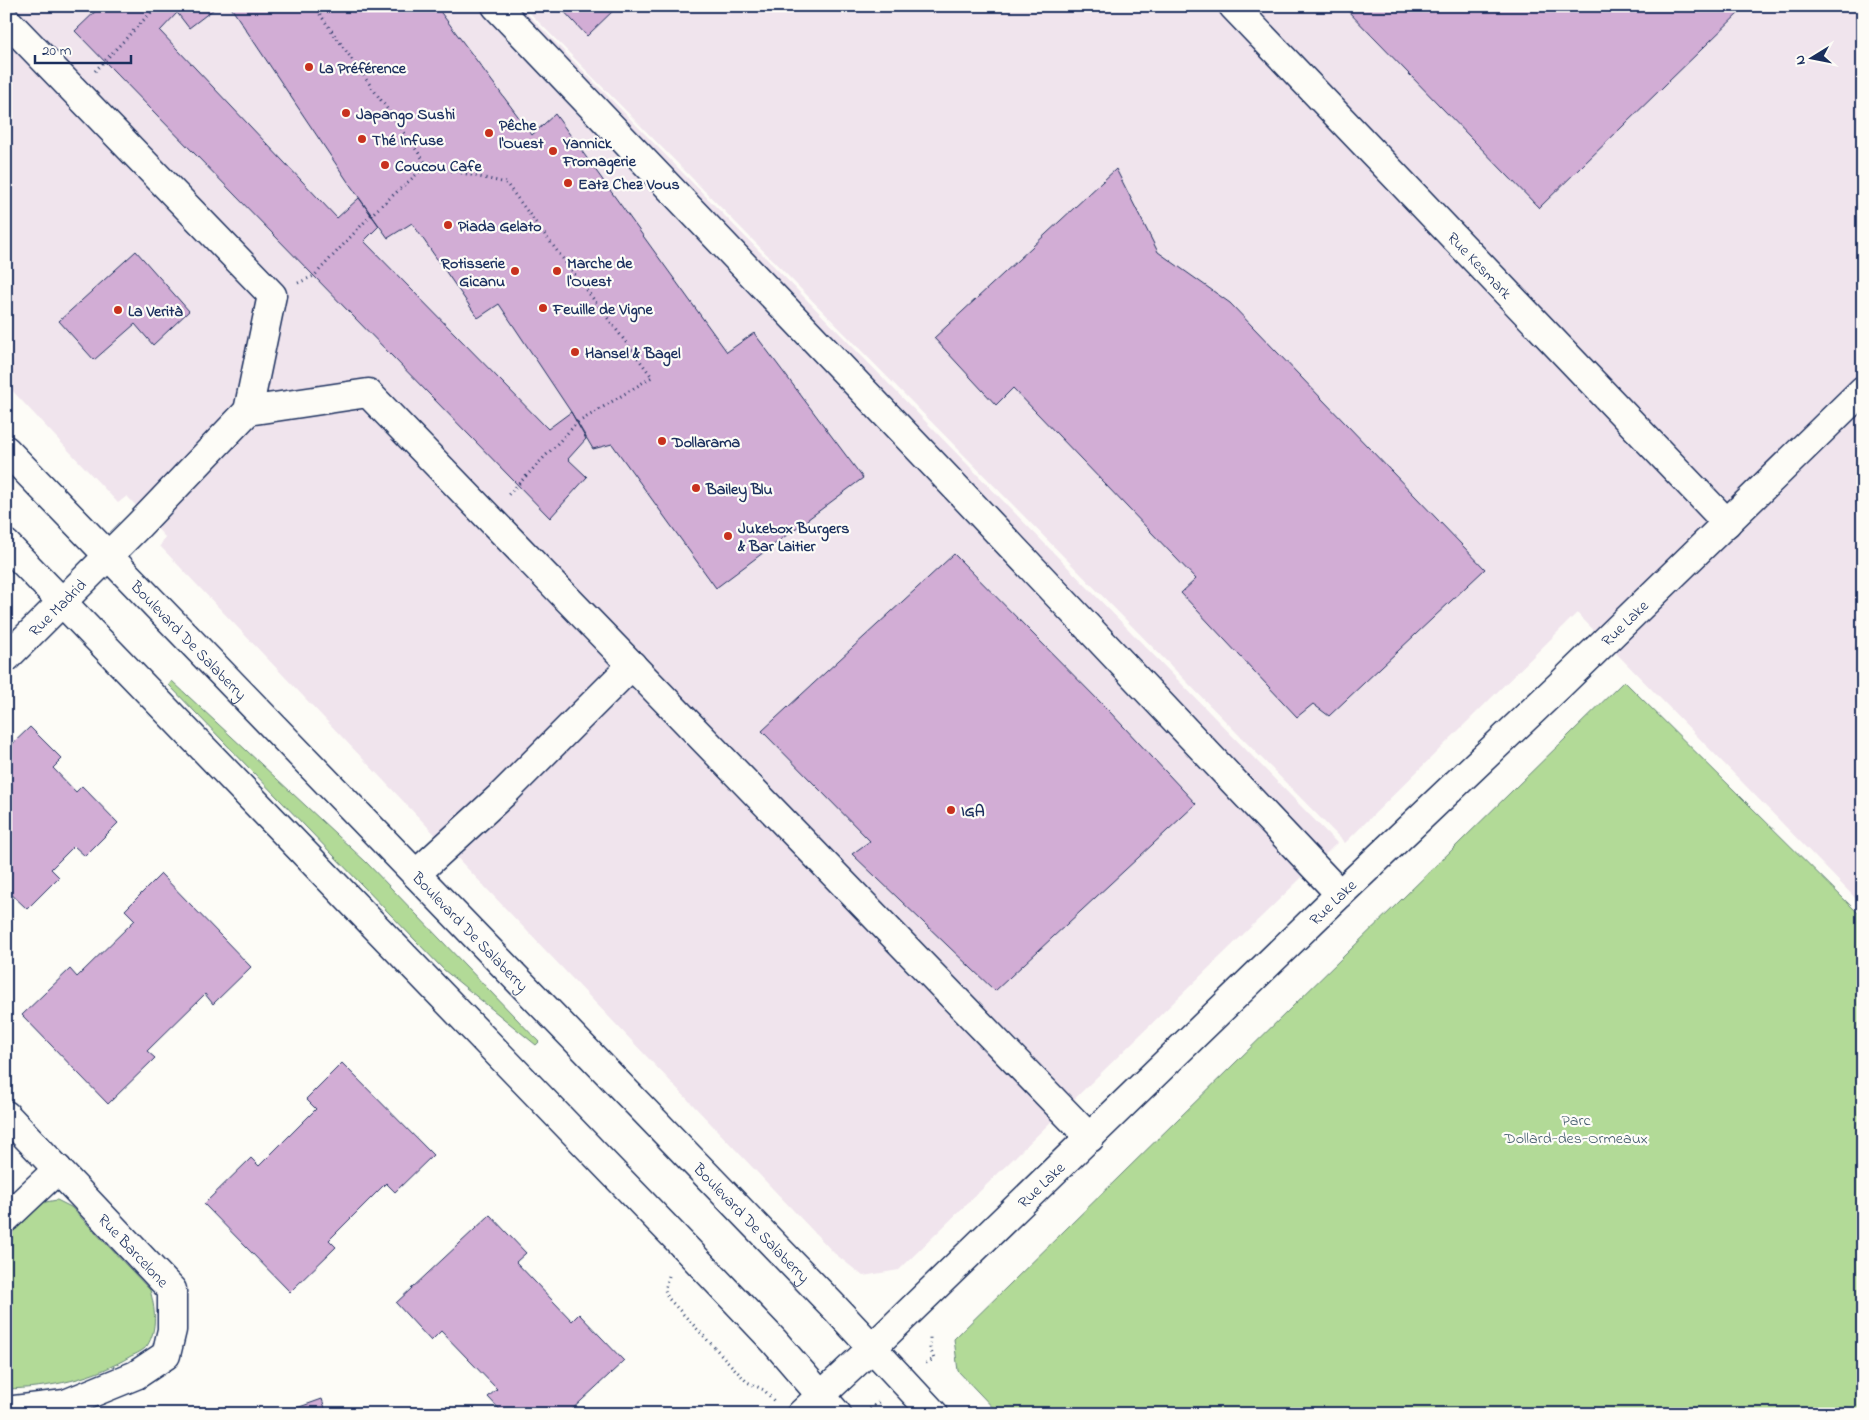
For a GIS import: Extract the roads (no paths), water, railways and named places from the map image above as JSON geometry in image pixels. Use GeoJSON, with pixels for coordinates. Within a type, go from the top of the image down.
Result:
{"type":"FeatureCollection","features":[{"type":"Feature","properties":{"kind":"street"},"geometry":{"type":"LineString","coordinates":[[496,6],[963,495],[1340,894]]}},
{"type":"Feature","properties":{"kind":"street","name":"Rue Kesmark"},"geometry":{"type":"LineString","coordinates":[[1233,6],[1727,522]]}},
{"type":"Feature","properties":{"kind":"street"},"geometry":{"type":"LineString","coordinates":[[6,20],[272,295],[248,411],[368,392],[1090,1138]]}},
{"type":"Feature","properties":{"kind":"street","name":"Rue Lake"},"geometry":{"type":"LineString","coordinates":[[791,1411],[829,1405],[872,1348],[1863,390]]}},
{"type":"Feature","properties":{"kind":"street","name":"Rue Madrid"},"geometry":{"type":"LineString","coordinates":[[6,658],[63,602],[248,411]]}},
{"type":"Feature","properties":{"kind":"street","name":"Boulevard De Salaberry"},"geometry":{"type":"LineString","coordinates":[[6,450],[836,1309],[934,1414]]}},
{"type":"Feature","properties":{"kind":"street"},"geometry":{"type":"LineString","coordinates":[[6,544],[676,1238],[774,1341],[829,1405]]}},
{"type":"Feature","properties":{"kind":"street"},"geometry":{"type":"LineString","coordinates":[[416,874],[502,794],[632,665]]}},
{"type":"Feature","properties":{"kind":"street","name":"Rue Barcelone"},"geometry":{"type":"LineString","coordinates":[[6,1115],[172,1290],[172,1330],[166,1354],[136,1375],[65,1404],[6,1411]]}},
{"type":"Feature","properties":{"kind":"street"},"geometry":{"type":"LineString","coordinates":[[6,1218],[58,1169]]}},
{"type":"Feature","properties":{"kind":"place","name":"La Préférence"},"geometry":{"type":"Point","coordinates":[309,67]}},
{"type":"Feature","properties":{"kind":"place","name":"Japango Sushi"},"geometry":{"type":"Point","coordinates":[346,113]}},
{"type":"Feature","properties":{"kind":"place","name":"Pêche l'Ouest"},"geometry":{"type":"Point","coordinates":[489,133]}},
{"type":"Feature","properties":{"kind":"place","name":"Thé Infuse"},"geometry":{"type":"Point","coordinates":[362,139]}},
{"type":"Feature","properties":{"kind":"place","name":"Yannick Fromagerie"},"geometry":{"type":"Point","coordinates":[553,151]}},
{"type":"Feature","properties":{"kind":"place","name":"Coucou Cafe"},"geometry":{"type":"Point","coordinates":[385,165]}},
{"type":"Feature","properties":{"kind":"place","name":"Eatz Chez Vous"},"geometry":{"type":"Point","coordinates":[568,183]}},
{"type":"Feature","properties":{"kind":"place","name":"Piada Gelato"},"geometry":{"type":"Point","coordinates":[448,225]}},
{"type":"Feature","properties":{"kind":"place","name":"Rotisserie Gicanu"},"geometry":{"type":"Point","coordinates":[515,271]}},
{"type":"Feature","properties":{"kind":"place","name":"Marche de l'Ouest"},"geometry":{"type":"Point","coordinates":[557,271]}},
{"type":"Feature","properties":{"kind":"place","name":"Feuille de Vigne"},"geometry":{"type":"Point","coordinates":[543,308]}},
{"type":"Feature","properties":{"kind":"place","name":"La Verità"},"geometry":{"type":"Point","coordinates":[118,310]}},
{"type":"Feature","properties":{"kind":"place","name":"Hansel & Bagel"},"geometry":{"type":"Point","coordinates":[575,352]}},
{"type":"Feature","properties":{"kind":"place","name":"Dollarama"},"geometry":{"type":"Point","coordinates":[662,441]}},
{"type":"Feature","properties":{"kind":"place","name":"Bailey Blu"},"geometry":{"type":"Point","coordinates":[696,488]}},
{"type":"Feature","properties":{"kind":"place","name":"Jukebox Burgers & Bar Laitier"},"geometry":{"type":"Point","coordinates":[728,536]}},
{"type":"Feature","properties":{"kind":"place","name":"IGA"},"geometry":{"type":"Point","coordinates":[951,810]}},
{"type":"Feature","properties":{"kind":"park label","name":"Parc Dollard-des-Ormeaux"},"geometry":{"type":"Point","coordinates":[1576,1128]}}]}
